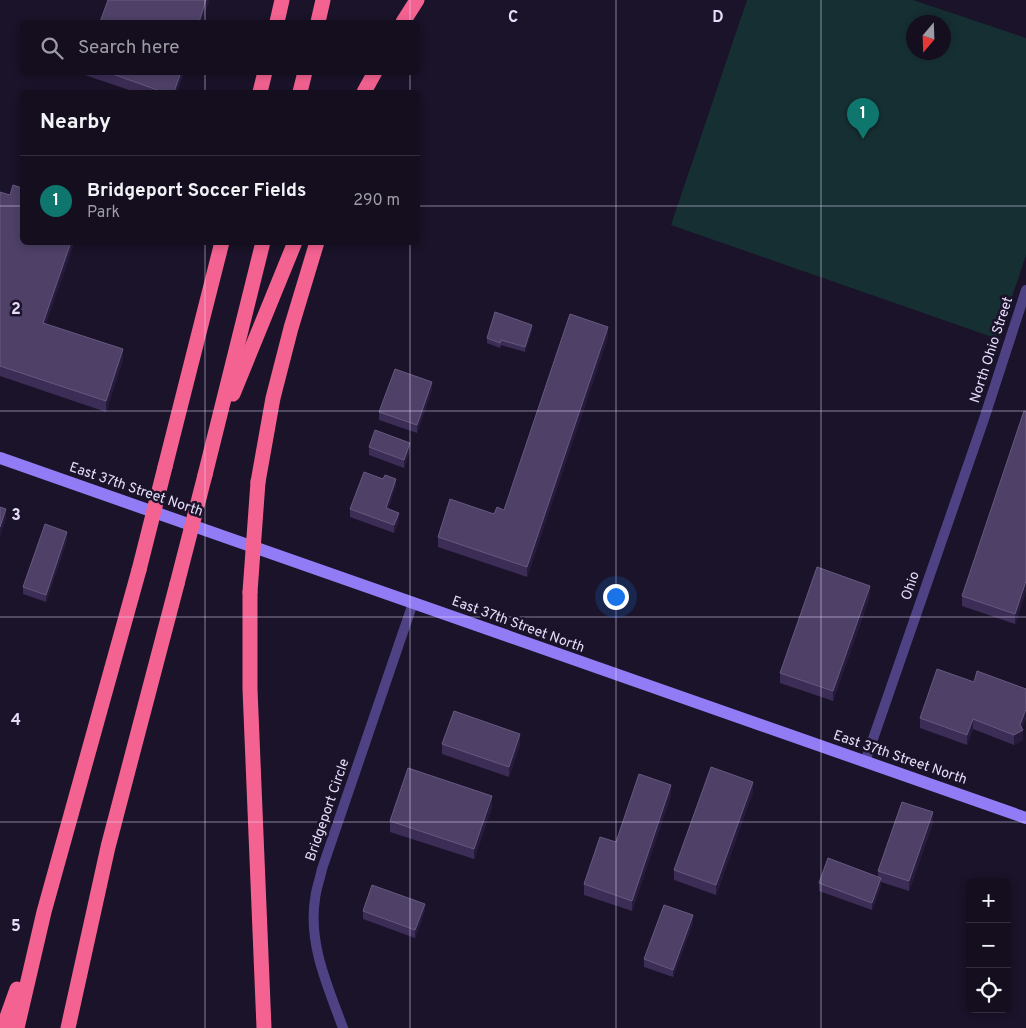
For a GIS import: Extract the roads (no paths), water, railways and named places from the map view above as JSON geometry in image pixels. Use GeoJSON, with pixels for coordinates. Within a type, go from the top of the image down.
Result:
{"type":"FeatureCollection","features":[{"type":"Feature","properties":{"kind":"highway"},"geometry":{"type":"LineString","coordinates":[[277,20],[282,0]]}},
{"type":"Feature","properties":{"kind":"highway"},"geometry":{"type":"LineString","coordinates":[[318,20],[323,0]]}},
{"type":"Feature","properties":{"kind":"highway"},"geometry":{"type":"LineString","coordinates":[[404,20],[418,0]]}},
{"type":"Feature","properties":{"kind":"highway"},"geometry":{"type":"LineString","coordinates":[[260,90],[264,75]]}},
{"type":"Feature","properties":{"kind":"highway"},"geometry":{"type":"LineString","coordinates":[[300,90],[304,75]]}},
{"type":"Feature","properties":{"kind":"highway"},"geometry":{"type":"LineString","coordinates":[[367,90],[374,75]]}},
{"type":"Feature","properties":{"kind":"highway"},"geometry":{"type":"LineString","coordinates":[[17,1028],[44,912],[139,570],[221,245]]}},
{"type":"Feature","properties":{"kind":"highway"},"geometry":{"type":"LineString","coordinates":[[68,1028],[108,847],[213,444],[262,245]]}},
{"type":"Feature","properties":{"kind":"highway"},"geometry":{"type":"LineString","coordinates":[[213,444],[294,245]]}},
{"type":"Feature","properties":{"kind":"highway"},"geometry":{"type":"LineString","coordinates":[[264,1028],[250,689],[250,592],[258,482],[274,398],[289,337],[316,245]]}},
{"type":"Feature","properties":{"kind":"highway"},"geometry":{"type":"LineString","coordinates":[[3,1028],[44,912]]}},
{"type":"Feature","properties":{"kind":"main road","name":"East 37th Street North"},"geometry":{"type":"LineString","coordinates":[[0,458],[1026,818]]}},
{"type":"Feature","properties":{"kind":"street","name":"North Ohio Street"},"geometry":{"type":"LineString","coordinates":[[984,419],[1026,290]]}},
{"type":"Feature","properties":{"kind":"street","name":"Ohio"},"geometry":{"type":"LineString","coordinates":[[865,762],[984,419]]}},
{"type":"Feature","properties":{"kind":"street","name":"Bridgeport Circle"},"geometry":{"type":"LineString","coordinates":[[343,1028],[321,966],[314,936],[314,900],[322,869],[413,603]]}},
{"type":"Feature","properties":{"kind":"place","name":"Bridgeport Soccer Fields"},"geometry":{"type":"Point","coordinates":[863,139]}}]}
